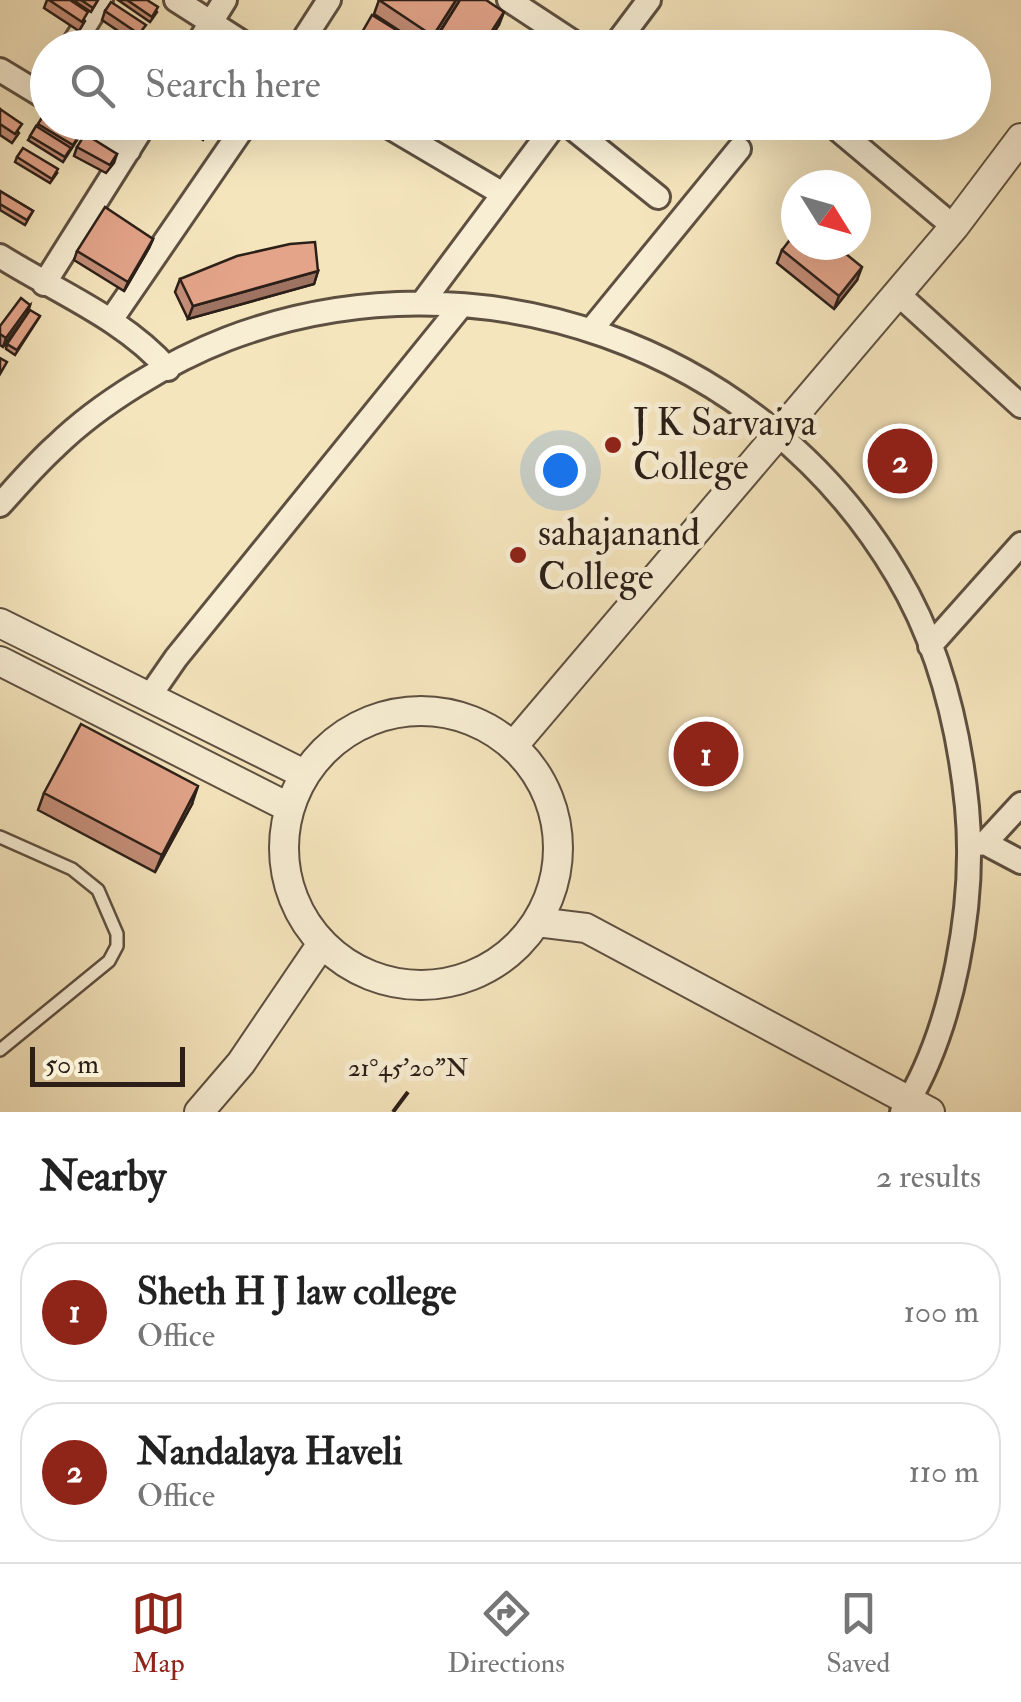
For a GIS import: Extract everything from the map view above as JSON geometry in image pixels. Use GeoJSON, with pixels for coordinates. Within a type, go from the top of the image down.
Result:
{"type":"FeatureCollection","features":[{"type":"Feature","properties":{"kind":"street"},"geometry":{"type":"LineString","coordinates":[[82,30],[101,0]]}},
{"type":"Feature","properties":{"kind":"street"},"geometry":{"type":"LineString","coordinates":[[176,0],[223,30]]}},
{"type":"Feature","properties":{"kind":"street"},"geometry":{"type":"LineString","coordinates":[[206,30],[225,0]]}},
{"type":"Feature","properties":{"kind":"street"},"geometry":{"type":"LineString","coordinates":[[310,30],[329,0]]}},
{"type":"Feature","properties":{"kind":"street"},"geometry":{"type":"LineString","coordinates":[[510,0],[555,30]]}},
{"type":"Feature","properties":{"kind":"street"},"geometry":{"type":"LineString","coordinates":[[627,30],[650,0]]}},
{"type":"Feature","properties":{"kind":"street"},"geometry":{"type":"LineString","coordinates":[[0,70],[30,88]]}},
{"type":"Feature","properties":{"kind":"street"},"geometry":{"type":"LineString","coordinates":[[514,746],[954,227],[1021,138]]}},
{"type":"Feature","properties":{"kind":"street"},"geometry":{"type":"LineString","coordinates":[[113,140],[129,150]]}},
{"type":"Feature","properties":{"kind":"street"},"geometry":{"type":"LineString","coordinates":[[44,284],[135,140]]}},
{"type":"Feature","properties":{"kind":"street"},"geometry":{"type":"LineString","coordinates":[[111,320],[235,140]]}},
{"type":"Feature","properties":{"kind":"street"},"geometry":{"type":"LineString","coordinates":[[411,140],[503,194]]}},
{"type":"Feature","properties":{"kind":"street"},"geometry":{"type":"LineString","coordinates":[[422,302],[544,140]]}},
{"type":"Feature","properties":{"kind":"street"},"geometry":{"type":"LineString","coordinates":[[587,140],[658,197]]}},
{"type":"Feature","properties":{"kind":"street"},"geometry":{"type":"LineString","coordinates":[[850,140],[954,227]]}},
{"type":"Feature","properties":{"kind":"street"},"geometry":{"type":"LineString","coordinates":[[591,330],[738,148]]}},
{"type":"Feature","properties":{"kind":"street"},"geometry":{"type":"LineString","coordinates":[[0,256],[111,320],[148,346],[168,368]]}},
{"type":"Feature","properties":{"kind":"street"},"geometry":{"type":"LineString","coordinates":[[896,293],[1021,406]]}},
{"type":"Feature","properties":{"kind":"street"},"geometry":{"type":"LineString","coordinates":[[0,505],[58,443],[138,384],[227,339],[323,312],[422,302],[518,310],[612,335],[700,377],[779,433],[844,499],[898,576],[930,646],[962,752],[978,844],[944,1019],[914,1108],[586,928],[538,922]]}},
{"type":"Feature","properties":{"kind":"street"},"geometry":{"type":"LineString","coordinates":[[149,697],[176,658],[461,306]]}},
{"type":"Feature","properties":{"kind":"street"},"geometry":{"type":"LineString","coordinates":[[930,646],[1021,544]]}},
{"type":"Feature","properties":{"kind":"street"},"geometry":{"type":"LineString","coordinates":[[0,623],[304,774]]}},
{"type":"Feature","properties":{"kind":"street"},"geometry":{"type":"LineString","coordinates":[[0,660],[290,808]]}},
{"type":"Feature","properties":{"kind":"street"},"geometry":{"type":"LineString","coordinates":[[426,710],[474,720],[514,746],[543,783],[558,829],[556,877],[538,922],[510,953],[475,975],[434,986],[393,984],[354,970],[321,945],[296,907],[283,863],[286,817],[304,774],[337,739],[379,717],[426,710]]}},
{"type":"Feature","properties":{"kind":"street"},"geometry":{"type":"LineString","coordinates":[[978,844],[1021,804]]}},
{"type":"Feature","properties":{"kind":"street"},"geometry":{"type":"LineString","coordinates":[[978,844],[1021,862]]}},
{"type":"Feature","properties":{"kind":"street"},"geometry":{"type":"LineString","coordinates":[[199,1112],[241,1063],[321,945]]}},
{"type":"Feature","properties":{"kind":"lane"},"geometry":{"type":"LineString","coordinates":[[0,837],[72,869],[98,890],[117,934],[117,946],[109,961],[0,1050]]}},
{"type":"Feature","properties":{"kind":"building"},"geometry":{"type":"Polygon","coordinates":[[[49,0],[70,0],[88,12],[82,22],[49,0]]]}},
{"type":"Feature","properties":{"kind":"building"},"geometry":{"type":"Polygon","coordinates":[[[81,0],[98,0],[93,8],[81,0]]]}},
{"type":"Feature","properties":{"kind":"building"},"geometry":{"type":"Polygon","coordinates":[[[127,0],[147,0],[158,7],[152,17],[127,0]]]}},
{"type":"Feature","properties":{"kind":"building"},"geometry":{"type":"Polygon","coordinates":[[[379,0],[456,0],[437,30],[424,30],[379,0]]]}},
{"type":"Feature","properties":{"kind":"building"},"geometry":{"type":"Polygon","coordinates":[[[460,0],[486,0],[504,12],[492,30],[441,30],[460,0]]]}},
{"type":"Feature","properties":{"kind":"building"},"geometry":{"type":"Polygon","coordinates":[[[111,2],[146,25],[142,30],[133,30],[105,11],[111,2]]]}},
{"type":"Feature","properties":{"kind":"building"},"geometry":{"type":"Polygon","coordinates":[[[372,15],[396,30],[363,30],[372,15]]]}},
{"type":"Feature","properties":{"kind":"building"},"geometry":{"type":"Polygon","coordinates":[[[0,109],[22,124],[15,134],[0,124],[0,109]]]}},
{"type":"Feature","properties":{"kind":"building"},"geometry":{"type":"Polygon","coordinates":[[[37,140],[58,140],[71,148],[65,157],[37,140]]]}},
{"type":"Feature","properties":{"kind":"building"},"geometry":{"type":"Polygon","coordinates":[[[81,140],[95,140],[117,154],[110,165],[77,147],[81,140]]]}},
{"type":"Feature","properties":{"kind":"building"},"geometry":{"type":"Polygon","coordinates":[[[23,148],[58,169],[52,179],[17,157],[23,148]]]}},
{"type":"Feature","properties":{"kind":"building"},"geometry":{"type":"Polygon","coordinates":[[[0,191],[33,211],[27,220],[0,204],[0,191]]]}},
{"type":"Feature","properties":{"kind":"building"},"geometry":{"type":"Polygon","coordinates":[[[105,207],[153,239],[128,282],[77,251],[105,207]]]}},
{"type":"Feature","properties":{"kind":"building"},"geometry":{"type":"Polygon","coordinates":[[[315,242],[318,271],[193,306],[180,279],[237,256],[315,242]]]}},
{"type":"Feature","properties":{"kind":"building"},"geometry":{"type":"Polygon","coordinates":[[[794,260],[853,260],[862,267],[839,296],[794,260]]]}},
{"type":"Feature","properties":{"kind":"building"},"geometry":{"type":"Polygon","coordinates":[[[21,298],[30,305],[6,338],[0,334],[0,326],[21,298]]]}},
{"type":"Feature","properties":{"kind":"building"},"geometry":{"type":"Polygon","coordinates":[[[30,310],[40,316],[17,350],[7,344],[30,310]]]}},
{"type":"Feature","properties":{"kind":"building"},"geometry":{"type":"Polygon","coordinates":[[[81,724],[198,786],[162,855],[44,793],[81,724]]]}},
{"type":"Feature","properties":{"kind":"place","name":"J K Sarvaiya College"},"geometry":{"type":"Point","coordinates":[613,445]}},
{"type":"Feature","properties":{"kind":"place","name":"Nandalaya Haveli"},"geometry":{"type":"Point","coordinates":[900,461]}},
{"type":"Feature","properties":{"kind":"place","name":"sahajanand College"},"geometry":{"type":"Point","coordinates":[518,555]}},
{"type":"Feature","properties":{"kind":"place","name":"Sheth H J law college"},"geometry":{"type":"Point","coordinates":[706,754]}}]}
